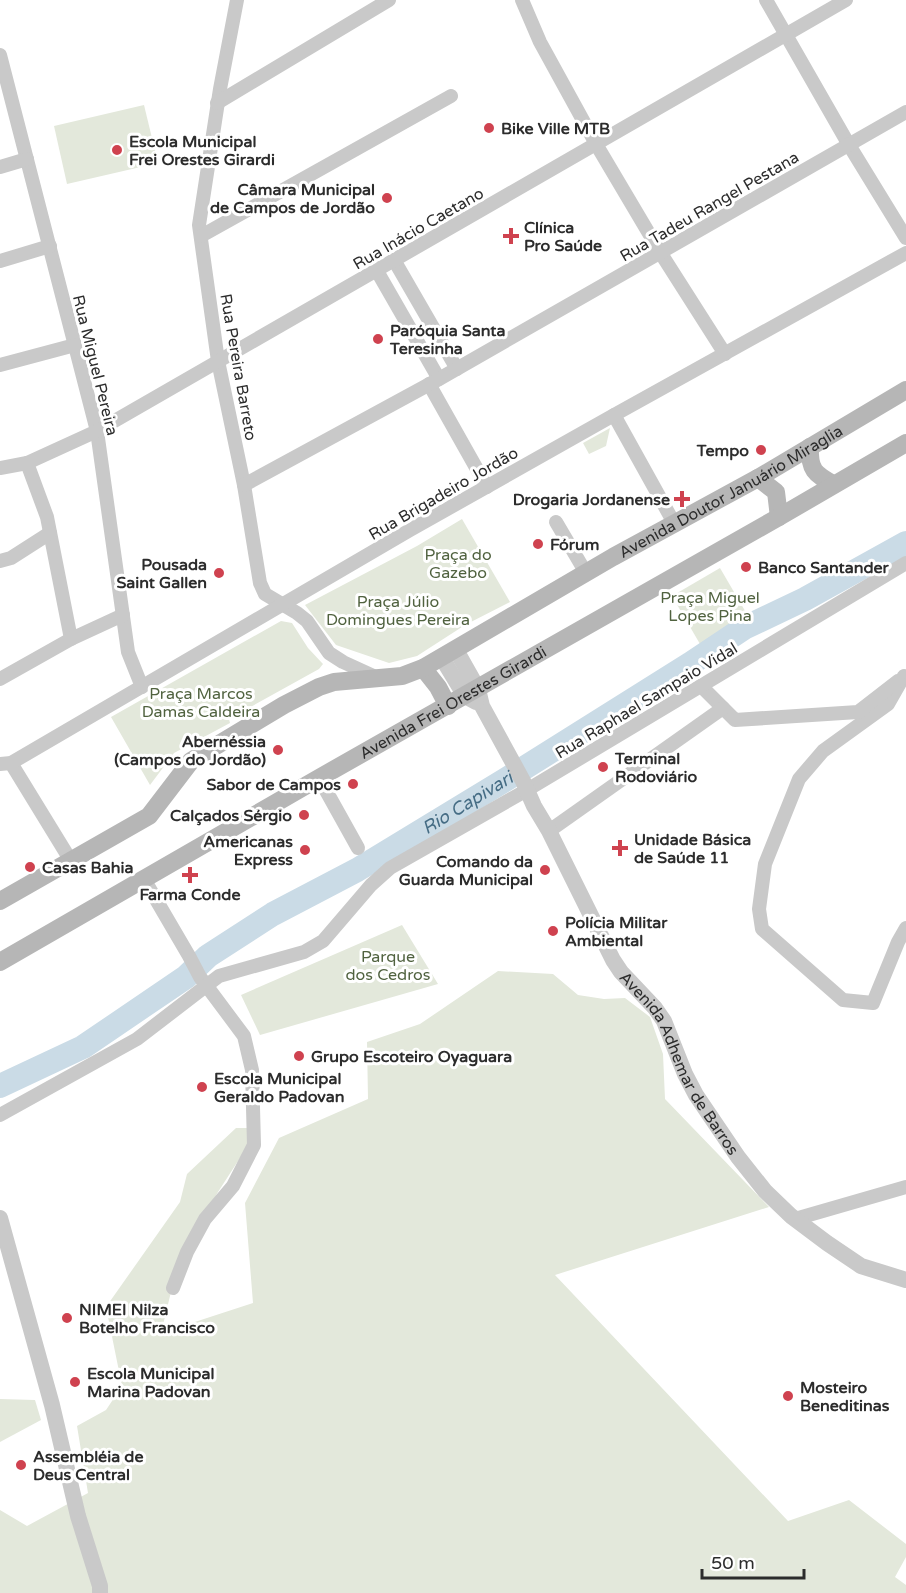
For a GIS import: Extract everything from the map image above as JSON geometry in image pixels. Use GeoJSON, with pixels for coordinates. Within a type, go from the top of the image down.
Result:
{"type":"FeatureCollection","features":[{"type":"Feature","properties":{"kind":"main road","name":"Avenida Doutor Januário Miraglia"},"geometry":{"type":"LineString","coordinates":[[0,901],[149,816],[191,761],[284,705],[334,682],[402,676],[423,668],[674,523],[758,478],[906,390]]}},
{"type":"Feature","properties":{"kind":"main road","name":"Avenida Frei Orestes Girardi"},"geometry":{"type":"LineString","coordinates":[[0,962],[448,706],[475,697],[906,442]]}},
{"type":"Feature","properties":{"kind":"main road"},"geometry":{"type":"LineString","coordinates":[[810,447],[809,459],[813,471],[833,484]]}},
{"type":"Feature","properties":{"kind":"main road"},"geometry":{"type":"LineString","coordinates":[[758,478],[776,492],[779,517]]}},
{"type":"Feature","properties":{"kind":"main road"},"geometry":{"type":"LineString","coordinates":[[423,668],[438,687],[448,706]]}},
{"type":"Feature","properties":{"kind":"street","name":"Rua Pereira Barreto"},"geometry":{"type":"LineString","coordinates":[[237,0],[199,225],[218,361],[244,485],[260,583],[265,594],[307,621],[329,653],[380,679]]}},
{"type":"Feature","properties":{"kind":"street"},"geometry":{"type":"LineString","coordinates":[[218,103],[389,0]]}},
{"type":"Feature","properties":{"kind":"street"},"geometry":{"type":"LineString","coordinates":[[522,0],[540,42],[596,144],[660,252],[725,354]]}},
{"type":"Feature","properties":{"kind":"street"},"geometry":{"type":"LineString","coordinates":[[766,0],[849,145],[906,238]]}},
{"type":"Feature","properties":{"kind":"street","name":"Rua Inácio Caetano"},"geometry":{"type":"LineString","coordinates":[[0,468],[27,463],[97,431],[846,0]]}},
{"type":"Feature","properties":{"kind":"street","name":"Rua Miguel Pereira"},"geometry":{"type":"LineString","coordinates":[[1,64],[97,431],[128,652],[142,687]]}},
{"type":"Feature","properties":{"kind":"street"},"geometry":{"type":"LineString","coordinates":[[201,236],[451,96]]}},
{"type":"Feature","properties":{"kind":"street","name":"Rua Tadeu Rangel Pestana"},"geometry":{"type":"LineString","coordinates":[[244,485],[457,369],[906,112]]}},
{"type":"Feature","properties":{"kind":"street"},"geometry":{"type":"LineString","coordinates":[[0,167],[27,159]]}},
{"type":"Feature","properties":{"kind":"street"},"geometry":{"type":"LineString","coordinates":[[0,261],[50,246]]}},
{"type":"Feature","properties":{"kind":"street","name":"Rua Brigadeiro Jordão"},"geometry":{"type":"LineString","coordinates":[[6,764],[410,530],[906,253]]}},
{"type":"Feature","properties":{"kind":"street"},"geometry":{"type":"LineString","coordinates":[[394,260],[457,369]]}},
{"type":"Feature","properties":{"kind":"street"},"geometry":{"type":"LineString","coordinates":[[377,271],[487,487]]}},
{"type":"Feature","properties":{"kind":"street"},"geometry":{"type":"LineString","coordinates":[[0,365],[75,345]]}},
{"type":"Feature","properties":{"kind":"street"},"geometry":{"type":"LineString","coordinates":[[614,415],[674,523]]}},
{"type":"Feature","properties":{"kind":"street"},"geometry":{"type":"LineString","coordinates":[[27,463],[47,518],[71,639]]}},
{"type":"Feature","properties":{"kind":"street"},"geometry":{"type":"LineString","coordinates":[[556,522],[586,573]]}},
{"type":"Feature","properties":{"kind":"street"},"geometry":{"type":"LineString","coordinates":[[0,561],[11,558],[50,533]]}},
{"type":"Feature","properties":{"kind":"street","name":"Rua Raphael Sampaio Vidal"},"geometry":{"type":"LineString","coordinates":[[0,1115],[137,1039],[203,981],[304,952],[323,941],[371,885],[390,868],[525,785],[700,686],[906,563]]}},
{"type":"Feature","properties":{"kind":"street"},"geometry":{"type":"LineString","coordinates":[[0,679],[71,639],[123,615]]}},
{"type":"Feature","properties":{"kind":"street","name":"Avenida Adhemar de Barros"},"geometry":{"type":"LineString","coordinates":[[449,654],[512,760],[614,960],[621,972],[655,1008],[664,1021],[696,1095],[738,1157],[765,1191],[827,1244],[861,1266],[906,1280]]}},
{"type":"Feature","properties":{"kind":"street"},"geometry":{"type":"LineString","coordinates":[[700,686],[735,720],[858,712],[905,675]]}},
{"type":"Feature","properties":{"kind":"street"},"geometry":{"type":"LineString","coordinates":[[905,675],[888,704],[823,751],[799,779],[765,864],[759,909],[762,929],[843,1000],[873,1003],[906,928]]}},
{"type":"Feature","properties":{"kind":"street"},"geometry":{"type":"LineString","coordinates":[[549,831],[723,708]]}},
{"type":"Feature","properties":{"kind":"street"},"geometry":{"type":"LineString","coordinates":[[6,764],[71,861]]}},
{"type":"Feature","properties":{"kind":"street"},"geometry":{"type":"LineString","coordinates":[[319,778],[358,848]]}},
{"type":"Feature","properties":{"kind":"street"},"geometry":{"type":"LineString","coordinates":[[144,879],[203,981],[244,1036],[252,1070],[254,1145],[233,1186],[205,1219],[187,1251],[173,1288]]}},
{"type":"Feature","properties":{"kind":"street"},"geometry":{"type":"LineString","coordinates":[[795,1219],[906,1187]]}},
{"type":"Feature","properties":{"kind":"street"},"geometry":{"type":"LineString","coordinates":[[0,1218],[52,1405],[78,1516],[100,1586],[100,1593]]}},
{"type":"Feature","properties":{"kind":"green space"},"geometry":{"type":"Polygon","coordinates":[[[144,105],[158,163],[67,184],[54,126],[144,105]]]}},
{"type":"Feature","properties":{"kind":"green space"},"geometry":{"type":"Polygon","coordinates":[[[610,428],[606,446],[589,454],[583,443],[610,428]]]}},
{"type":"Feature","properties":{"kind":"green space","name":"Praça Júlio Domingues Pereira"},"geometry":{"type":"Polygon","coordinates":[[[462,519],[510,602],[465,625],[417,656],[389,663],[336,645],[305,605],[417,546],[462,519]]]}},
{"type":"Feature","properties":{"kind":"green space","name":"Praça Miguel Lopes Pina"},"geometry":{"type":"Polygon","coordinates":[[[720,568],[748,616],[700,644],[672,596],[720,568]]]}},
{"type":"Feature","properties":{"kind":"green space","name":"Praça Marcos Damas Caldeira"},"geometry":{"type":"Polygon","coordinates":[[[281,621],[292,623],[308,648],[323,664],[319,669],[229,719],[230,723],[174,753],[150,785],[111,717],[281,621]]]}},
{"type":"Feature","properties":{"kind":"green space","name":"Parque dos Cedros"},"geometry":{"type":"Polygon","coordinates":[[[402,925],[438,984],[260,1035],[241,995],[402,925]]]}},
{"type":"Feature","properties":{"kind":"green space"},"geometry":{"type":"Polygon","coordinates":[[[498,971],[553,974],[578,995],[604,999],[625,998],[650,1017],[663,1054],[665,1099],[769,1207],[555,1275],[788,1521],[849,1500],[906,1544],[906,1557],[895,1577],[906,1585],[906,1593],[0,1593],[0,1510],[27,1526],[88,1493],[77,1426],[106,1410],[122,1386],[106,1307],[180,1202],[187,1174],[236,1128],[248,1128],[249,1144],[179,1259],[161,1333],[253,1303],[245,1203],[279,1138],[368,1099],[367,1042],[420,1024],[498,971]]]}},
{"type":"Feature","properties":{"kind":"green space"},"geometry":{"type":"Polygon","coordinates":[[[0,1399],[35,1400],[41,1420],[0,1442],[0,1399]]]}},
{"type":"Feature","properties":{"kind":"waterway","name":"Rio Capivari"},"geometry":{"type":"LineString","coordinates":[[0,1086],[83,1047],[186,977],[208,956],[273,914],[357,870],[505,780],[744,628],[805,599],[906,543]]}},
{"type":"Feature","properties":{"kind":"place","name":"Bike Ville MTB"},"geometry":{"type":"Point","coordinates":[489,128]}},
{"type":"Feature","properties":{"kind":"place","name":"Escola Municipal Frei Orestes Girardi"},"geometry":{"type":"Point","coordinates":[117,150]}},
{"type":"Feature","properties":{"kind":"place","name":"Câmara Municipal de Campos de Jordão"},"geometry":{"type":"Point","coordinates":[387,198]}},
{"type":"Feature","properties":{"kind":"place","name":"Clínica Pro Saúde"},"geometry":{"type":"Point","coordinates":[511,236]}},
{"type":"Feature","properties":{"kind":"place","name":"Paróquia Santa Teresinha"},"geometry":{"type":"Point","coordinates":[378,339]}},
{"type":"Feature","properties":{"kind":"place","name":"Tempo"},"geometry":{"type":"Point","coordinates":[761,450]}},
{"type":"Feature","properties":{"kind":"place","name":"Drogaria Jordanense"},"geometry":{"type":"Point","coordinates":[682,499]}},
{"type":"Feature","properties":{"kind":"place","name":"Fórum"},"geometry":{"type":"Point","coordinates":[538,544]}},
{"type":"Feature","properties":{"kind":"place","name":"Banco Santander"},"geometry":{"type":"Point","coordinates":[746,567]}},
{"type":"Feature","properties":{"kind":"place","name":"Pousada Saint Gallen"},"geometry":{"type":"Point","coordinates":[219,573]}},
{"type":"Feature","properties":{"kind":"place","name":"Abernéssia (Campos do Jordão)"},"geometry":{"type":"Point","coordinates":[278,750]}},
{"type":"Feature","properties":{"kind":"place","name":"Terminal Rodoviário"},"geometry":{"type":"Point","coordinates":[603,767]}},
{"type":"Feature","properties":{"kind":"place","name":"Sabor de Campos"},"geometry":{"type":"Point","coordinates":[353,784]}},
{"type":"Feature","properties":{"kind":"place","name":"Calçados Sérgio"},"geometry":{"type":"Point","coordinates":[304,815]}},
{"type":"Feature","properties":{"kind":"place","name":"Unidade Básica de Saúde 11"},"geometry":{"type":"Point","coordinates":[620,848]}},
{"type":"Feature","properties":{"kind":"place","name":"Americanas Express"},"geometry":{"type":"Point","coordinates":[305,850]}},
{"type":"Feature","properties":{"kind":"place","name":"Casas Bahia"},"geometry":{"type":"Point","coordinates":[30,867]}},
{"type":"Feature","properties":{"kind":"place","name":"Comando da Guarda Municipal"},"geometry":{"type":"Point","coordinates":[545,870]}},
{"type":"Feature","properties":{"kind":"place","name":"Farma Conde"},"geometry":{"type":"Point","coordinates":[190,875]}},
{"type":"Feature","properties":{"kind":"place","name":"Polícia Militar Ambiental"},"geometry":{"type":"Point","coordinates":[553,931]}},
{"type":"Feature","properties":{"kind":"place","name":"Grupo Escoteiro Oyaguara"},"geometry":{"type":"Point","coordinates":[299,1056]}},
{"type":"Feature","properties":{"kind":"place","name":"Escola Municipal Geraldo Padovan"},"geometry":{"type":"Point","coordinates":[202,1087]}},
{"type":"Feature","properties":{"kind":"place","name":"NIMEI Nilza Botelho Francisco"},"geometry":{"type":"Point","coordinates":[67,1318]}},
{"type":"Feature","properties":{"kind":"place","name":"Escola Municipal Marina Padovan"},"geometry":{"type":"Point","coordinates":[75,1382]}},
{"type":"Feature","properties":{"kind":"place","name":"Mosteiro Beneditinas"},"geometry":{"type":"Point","coordinates":[788,1396]}},
{"type":"Feature","properties":{"kind":"place","name":"Assembléia de Deus Central"},"geometry":{"type":"Point","coordinates":[21,1465]}},
{"type":"Feature","properties":{"kind":"park label","name":"Praça do Gazebo"},"geometry":{"type":"Point","coordinates":[458,563]}}]}
